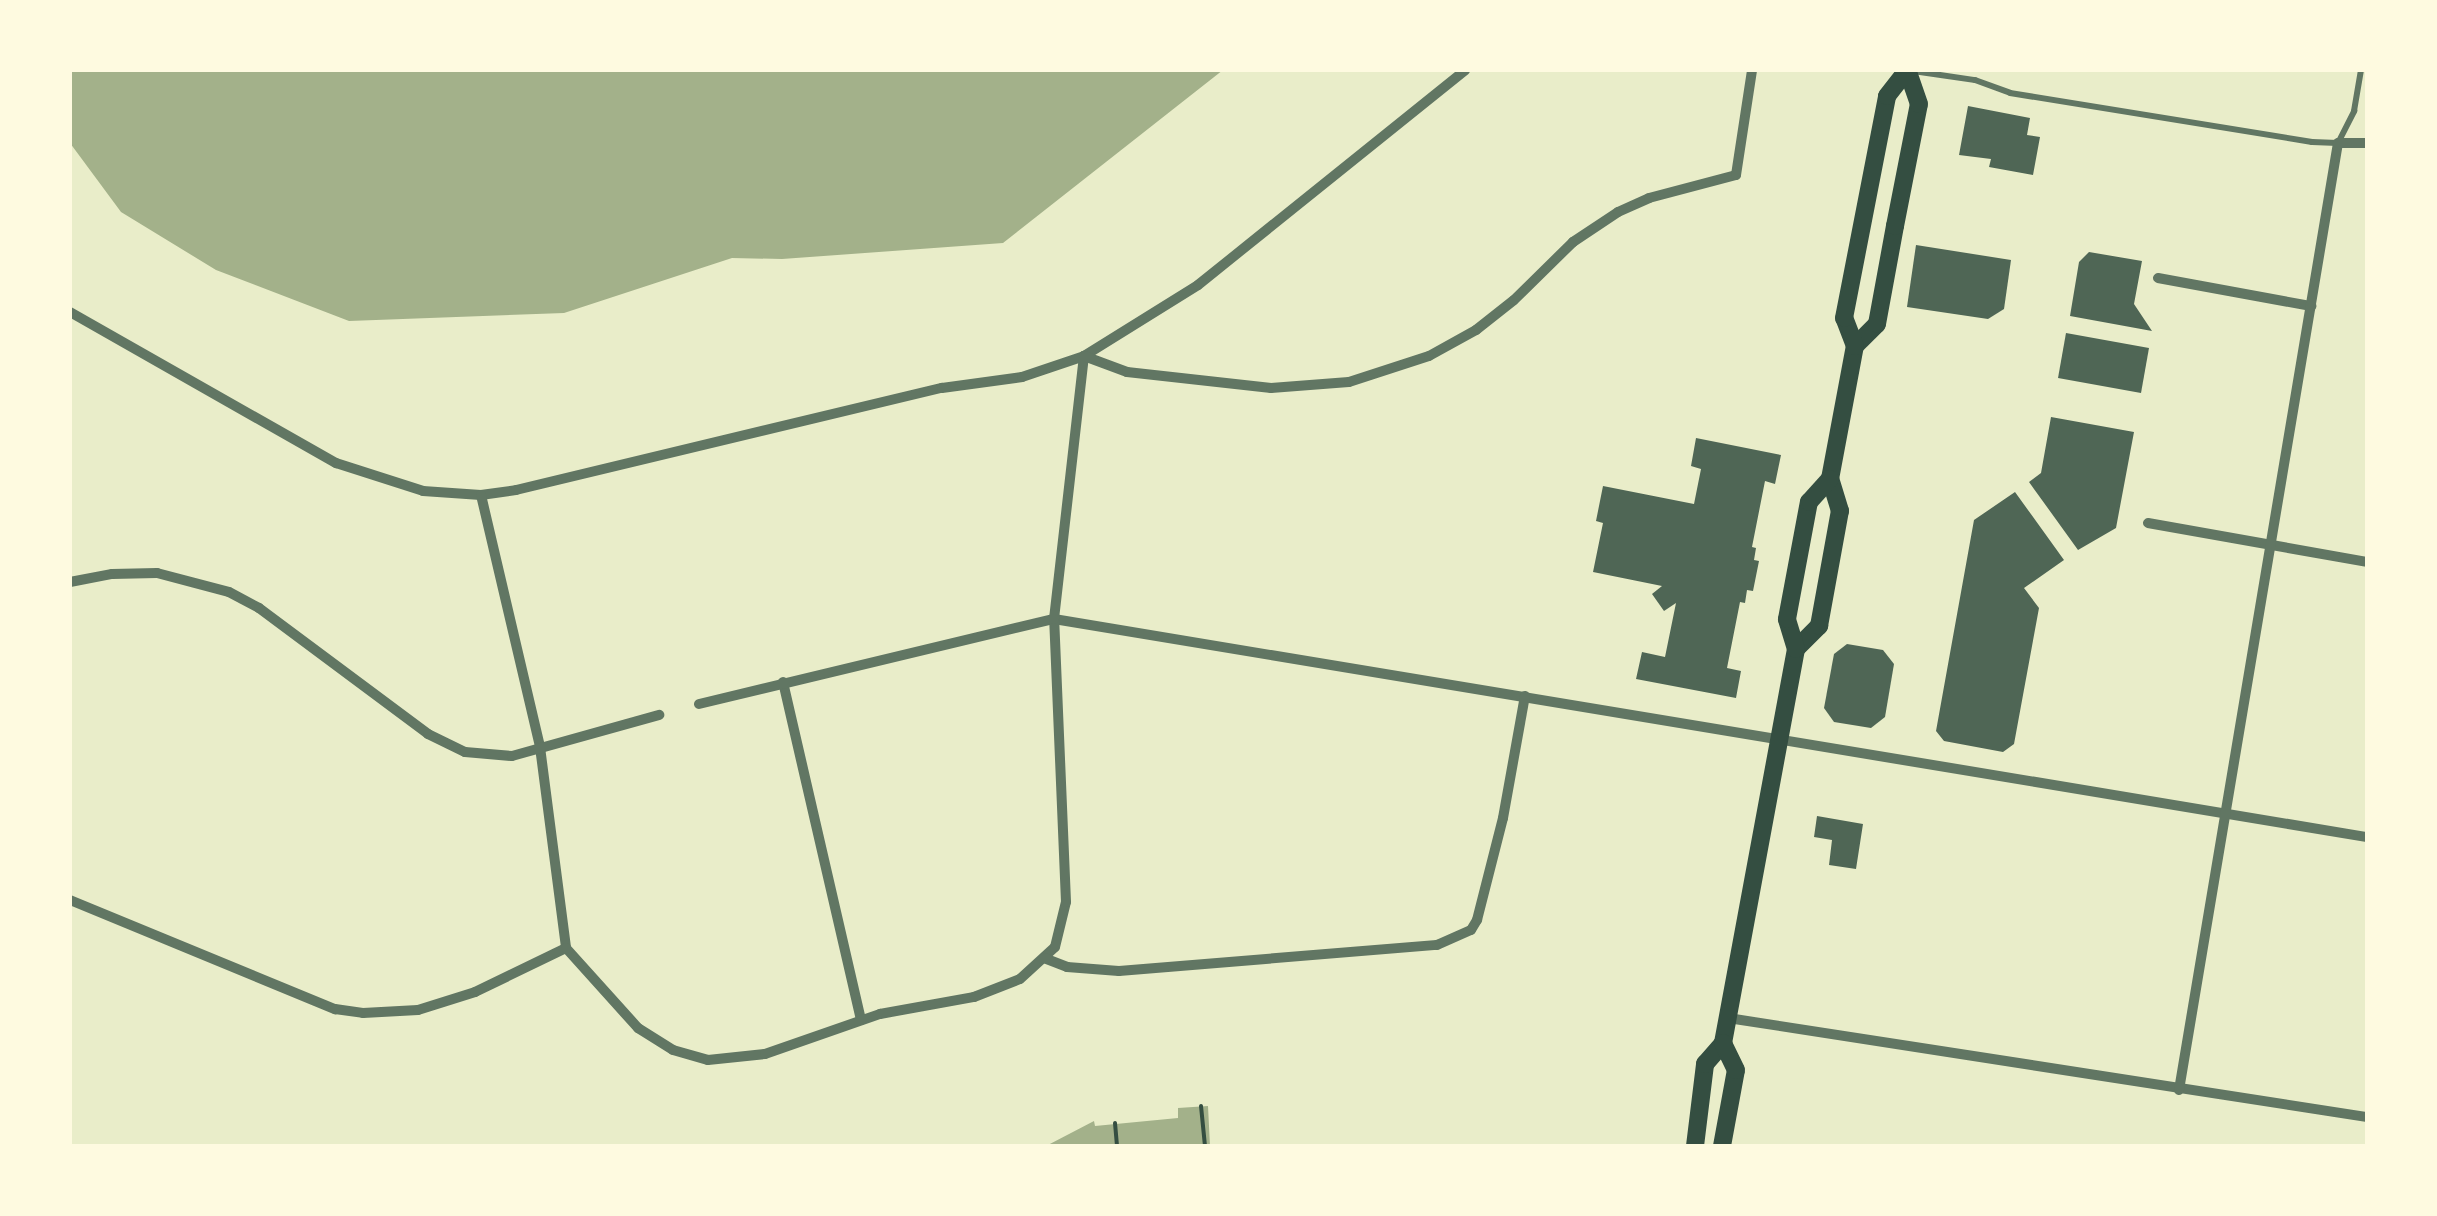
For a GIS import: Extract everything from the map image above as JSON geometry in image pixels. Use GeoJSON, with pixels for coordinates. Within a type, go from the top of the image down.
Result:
{"type":"FeatureCollection","features":[{"type":"Feature","properties":{"kind":"main road"},"geometry":{"type":"LineString","coordinates":[[1796,650],[1819,626],[1840,511],[1830,478],[1854,346],[1844,318],[1887,96],[1907,70]]}},
{"type":"Feature","properties":{"kind":"main road"},"geometry":{"type":"LineString","coordinates":[[1854,346],[1876,324],[1896,226],[1918,104],[1907,70]]}},
{"type":"Feature","properties":{"kind":"main road"},"geometry":{"type":"LineString","coordinates":[[1695,1146],[1706,1064],[1724,1043],[1780,741],[1796,650],[1786,620],[1809,502],[1830,478]]}},
{"type":"Feature","properties":{"kind":"main road"},"geometry":{"type":"LineString","coordinates":[[1722,1146],[1736,1070],[1724,1043]]}},
{"type":"Feature","properties":{"kind":"street"},"geometry":{"type":"LineString","coordinates":[[70,312],[336,464],[423,491],[481,495],[942,388],[1022,377],[1084,356],[1161,312],[1262,237],[1411,109],[1465,70]]}},
{"type":"Feature","properties":{"kind":"street"},"geometry":{"type":"LineString","coordinates":[[1084,356],[1127,372],[1271,388],[1349,382],[1429,356],[1489,320],[1573,242],[1607,218],[1648,198],[1736,175],[1752,70]]}},
{"type":"Feature","properties":{"kind":"street"},"geometry":{"type":"LineString","coordinates":[[2179,1090],[2338,143],[2367,143]]}},
{"type":"Feature","properties":{"kind":"street"},"geometry":{"type":"LineString","coordinates":[[2158,278],[2311,306]]}},
{"type":"Feature","properties":{"kind":"street"},"geometry":{"type":"LineString","coordinates":[[481,495],[540,747],[566,948],[638,1028],[690,1056],[747,1059],[861,1020],[974,997],[1020,980],[1044,958],[1063,928],[1066,902],[1054,619],[1084,356]]}},
{"type":"Feature","properties":{"kind":"street"},"geometry":{"type":"LineString","coordinates":[[2148,523],[2367,562]]}},
{"type":"Feature","properties":{"kind":"street"},"geometry":{"type":"LineString","coordinates":[[70,582],[134,572],[198,580],[259,608],[443,743],[492,757],[660,715]]}},
{"type":"Feature","properties":{"kind":"street"},"geometry":{"type":"LineString","coordinates":[[698,704],[1054,619],[2367,836]]}},
{"type":"Feature","properties":{"kind":"street"},"geometry":{"type":"LineString","coordinates":[[782,682],[861,1020]]}},
{"type":"Feature","properties":{"kind":"street"},"geometry":{"type":"LineString","coordinates":[[1044,958],[1068,967],[1119,972],[1438,945],[1470,930],[1477,920],[1503,818],[1526,696]]}},
{"type":"Feature","properties":{"kind":"street"},"geometry":{"type":"LineString","coordinates":[[70,900],[335,1009],[364,1012],[418,1010],[475,992],[566,948]]}},
{"type":"Feature","properties":{"kind":"street"},"geometry":{"type":"LineString","coordinates":[[1728,1018],[2367,1117]]}},
{"type":"Feature","properties":{"kind":"lane"},"geometry":{"type":"LineString","coordinates":[[1907,70],[1975,80],[2010,93],[2338,143],[2354,111],[2361,70]]}},
{"type":"Feature","properties":{"kind":"path"},"geometry":{"type":"LineString","coordinates":[[1201,1106],[1205,1146]]}},
{"type":"Feature","properties":{"kind":"path"},"geometry":{"type":"LineString","coordinates":[[1115,1123],[1117,1146]]}},
{"type":"Feature","properties":{"kind":"shaded area"},"geometry":{"type":"Polygon","coordinates":[[[70,70],[1223,70],[1003,243],[782,259],[732,258],[564,313],[349,321],[216,270],[121,212],[70,143],[70,70]]]}},
{"type":"Feature","properties":{"kind":"shaded area"},"geometry":{"type":"Polygon","coordinates":[[[1208,1106],[1210,1146],[1046,1146],[1094,1121],[1095,1126],[1178,1118],[1178,1108],[1208,1106]]]}},
{"type":"Feature","properties":{"kind":"building"},"geometry":{"type":"Polygon","coordinates":[[[1968,106],[2030,118],[2027,135],[2040,137],[2033,175],[1989,167],[1991,159],[1959,155],[1968,106]]]}},
{"type":"Feature","properties":{"kind":"building"},"geometry":{"type":"Polygon","coordinates":[[[1916,245],[2011,260],[2004,309],[1988,319],[1907,307],[1916,245]]]}},
{"type":"Feature","properties":{"kind":"building"},"geometry":{"type":"Polygon","coordinates":[[[2089,252],[2142,261],[2134,304],[2152,331],[2070,316],[2079,262],[2089,252]]]}},
{"type":"Feature","properties":{"kind":"building"},"geometry":{"type":"Polygon","coordinates":[[[2066,333],[2149,348],[2141,393],[2058,378],[2066,333]]]}},
{"type":"Feature","properties":{"kind":"building"},"geometry":{"type":"Polygon","coordinates":[[[2051,417],[2134,432],[2116,528],[2078,550],[2029,482],[2041,473],[2051,417]]]}},
{"type":"Feature","properties":{"kind":"building"},"geometry":{"type":"Polygon","coordinates":[[[1696,438],[1781,455],[1775,484],[1765,481],[1752,547],[1756,548],[1754,560],[1759,561],[1753,591],[1747,590],[1745,603],[1740,602],[1727,668],[1741,671],[1736,698],[1636,679],[1642,652],[1665,657],[1676,603],[1664,611],[1652,594],[1662,586],[1593,572],[1603,523],[1596,521],[1603,486],[1694,504],[1701,469],[1691,466],[1696,438]]]}},
{"type":"Feature","properties":{"kind":"building"},"geometry":{"type":"Polygon","coordinates":[[[2015,492],[2064,560],[2024,588],[2039,608],[2014,744],[2003,752],[1944,741],[1936,731],[1974,520],[2015,492]]]}},
{"type":"Feature","properties":{"kind":"building"},"geometry":{"type":"Polygon","coordinates":[[[1847,644],[1883,650],[1894,664],[1885,717],[1871,728],[1834,722],[1824,708],[1834,654],[1847,644]]]}},
{"type":"Feature","properties":{"kind":"building"},"geometry":{"type":"Polygon","coordinates":[[[1817,816],[1863,824],[1856,869],[1829,865],[1832,840],[1814,837],[1817,816]]]}}]}
